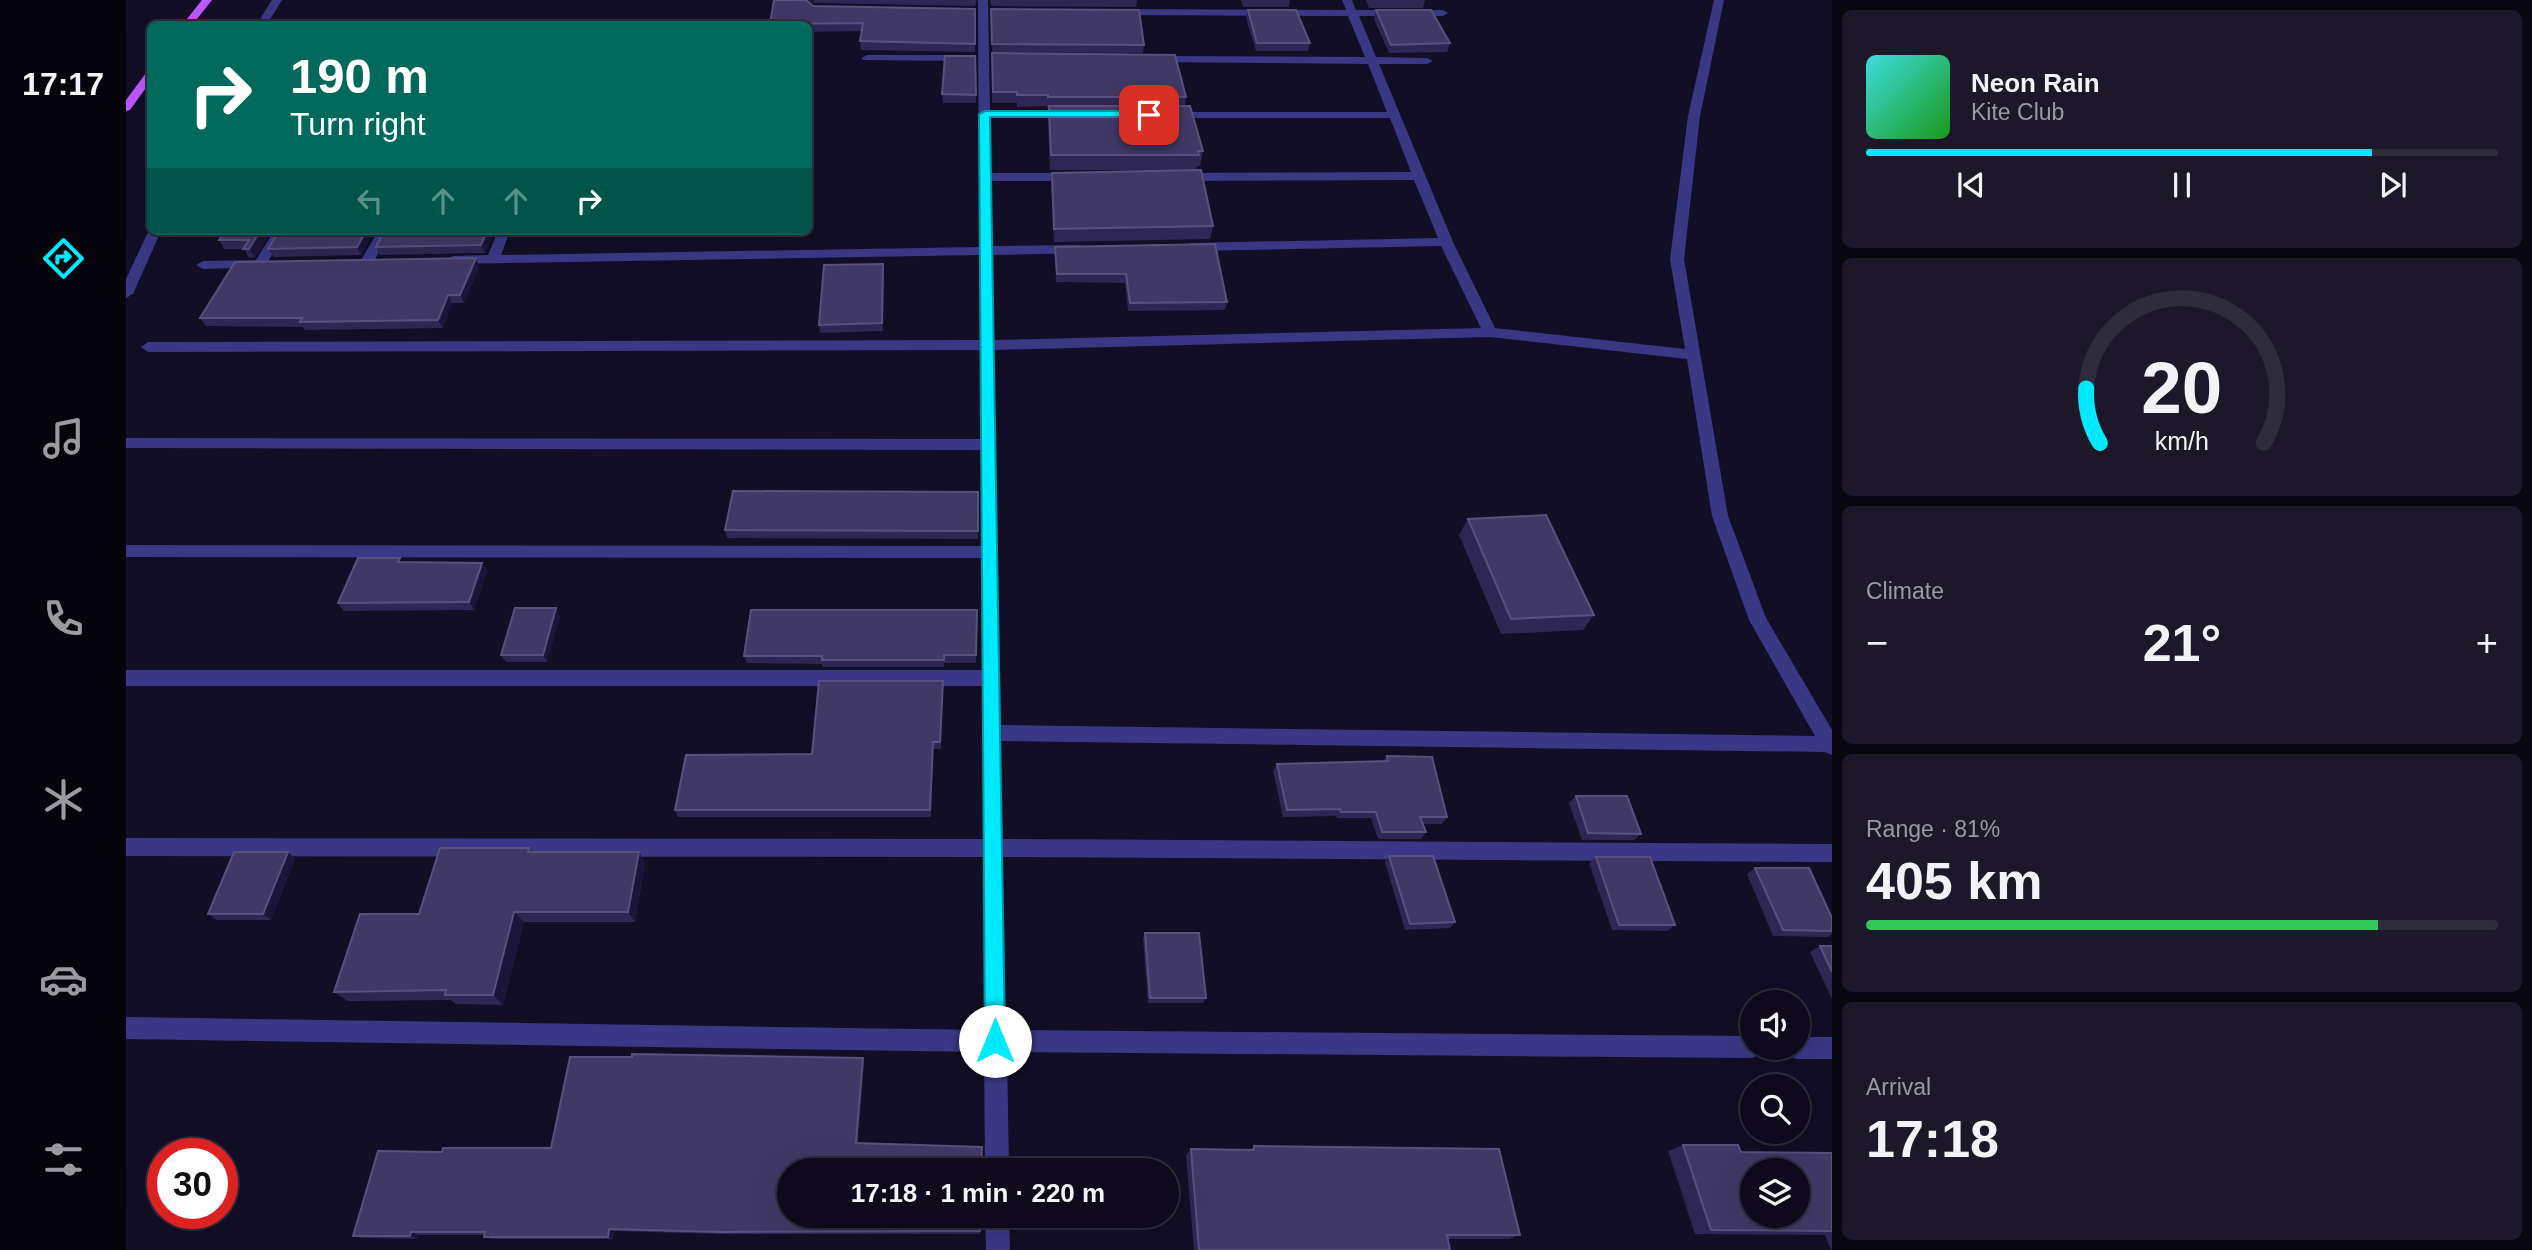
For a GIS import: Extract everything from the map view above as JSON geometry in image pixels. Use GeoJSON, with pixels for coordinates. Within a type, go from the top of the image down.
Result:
{"type":"FeatureCollection","features":[{"type":"Feature","properties":{"kind":"main road"},"geometry":{"type":"LineString","coordinates":[[190,21],[206,0]]}},
{"type":"Feature","properties":{"kind":"main road"},"geometry":{"type":"LineString","coordinates":[[126,108],[147,79]]}},
{"type":"Feature","properties":{"kind":"street"},"geometry":{"type":"LineString","coordinates":[[264,21],[277,0]]}},
{"type":"Feature","properties":{"kind":"street"},"geometry":{"type":"LineString","coordinates":[[1348,0],[1446,242],[1490,332]]}},
{"type":"Feature","properties":{"kind":"street"},"geometry":{"type":"LineString","coordinates":[[1719,0],[1694,116],[1677,259],[1720,516],[1758,620],[1831,745]]}},
{"type":"Feature","properties":{"kind":"street"},"geometry":{"type":"LineString","coordinates":[[983,9],[991,58],[985,114],[985,177],[997,1158]]}},
{"type":"Feature","properties":{"kind":"street"},"geometry":{"type":"LineString","coordinates":[[1107,12],[1443,13]]}},
{"type":"Feature","properties":{"kind":"street"},"geometry":{"type":"LineString","coordinates":[[867,58],[991,58]]}},
{"type":"Feature","properties":{"kind":"street"},"geometry":{"type":"LineString","coordinates":[[1137,59],[1427,61]]}},
{"type":"Feature","properties":{"kind":"street"},"geometry":{"type":"LineString","coordinates":[[985,114],[1081,114]]}},
{"type":"Feature","properties":{"kind":"street"},"geometry":{"type":"LineString","coordinates":[[1163,115],[1396,116]]}},
{"type":"Feature","properties":{"kind":"street"},"geometry":{"type":"LineString","coordinates":[[1167,177],[1418,176]]}},
{"type":"Feature","properties":{"kind":"street"},"geometry":{"type":"LineString","coordinates":[[985,177],[1083,177]]}},
{"type":"Feature","properties":{"kind":"street"},"geometry":{"type":"LineString","coordinates":[[126,294],[153,235]]}},
{"type":"Feature","properties":{"kind":"street"},"geometry":{"type":"LineString","coordinates":[[203,265],[267,263],[278,235]]}},
{"type":"Feature","properties":{"kind":"street"},"geometry":{"type":"LineString","coordinates":[[367,262],[382,235]]}},
{"type":"Feature","properties":{"kind":"street"},"geometry":{"type":"LineString","coordinates":[[493,259],[502,235]]}},
{"type":"Feature","properties":{"kind":"street"},"geometry":{"type":"LineString","coordinates":[[1181,247],[1446,242]]}},
{"type":"Feature","properties":{"kind":"street"},"geometry":{"type":"LineString","coordinates":[[437,261],[1098,248]]}},
{"type":"Feature","properties":{"kind":"street"},"geometry":{"type":"LineString","coordinates":[[148,347],[987,345],[1490,332],[1692,355]]}},
{"type":"Feature","properties":{"kind":"street"},"geometry":{"type":"LineString","coordinates":[[126,443],[988,445]]}},
{"type":"Feature","properties":{"kind":"street"},"geometry":{"type":"LineString","coordinates":[[126,551],[990,552]]}},
{"type":"Feature","properties":{"kind":"street"},"geometry":{"type":"LineString","coordinates":[[126,678],[991,678]]}},
{"type":"Feature","properties":{"kind":"street"},"geometry":{"type":"LineString","coordinates":[[991,733],[1831,745]]}},
{"type":"Feature","properties":{"kind":"street"},"geometry":{"type":"LineString","coordinates":[[126,847],[1832,853]]}},
{"type":"Feature","properties":{"kind":"street"},"geometry":{"type":"LineString","coordinates":[[126,1028],[995,1041],[1740,1047]]}},
{"type":"Feature","properties":{"kind":"street"},"geometry":{"type":"LineString","coordinates":[[1810,1048],[1832,1048]]}},
{"type":"Feature","properties":{"kind":"street"},"geometry":{"type":"LineString","coordinates":[[997,1228],[998,1250]]}},
{"type":"Feature","properties":{"kind":"building"},"geometry":{"type":"Polygon","coordinates":[[[774,0],[806,0],[813,6],[975,9],[975,44],[860,41],[863,23],[770,21],[774,0]]]}},
{"type":"Feature","properties":{"kind":"building"},"geometry":{"type":"Polygon","coordinates":[[[991,9],[1139,10],[1144,45],[992,44],[991,9]]]}},
{"type":"Feature","properties":{"kind":"building"},"geometry":{"type":"Polygon","coordinates":[[[1248,10],[1296,10],[1310,43],[1257,43],[1248,10]]]}},
{"type":"Feature","properties":{"kind":"building"},"geometry":{"type":"Polygon","coordinates":[[[1376,10],[1431,10],[1450,43],[1391,45],[1376,10]]]}},
{"type":"Feature","properties":{"kind":"building"},"geometry":{"type":"Polygon","coordinates":[[[992,53],[1175,55],[1186,97],[1048,97],[1017,95],[1017,92],[993,92],[992,53]]]}},
{"type":"Feature","properties":{"kind":"building"},"geometry":{"type":"Polygon","coordinates":[[[945,56],[975,56],[976,95],[942,94],[945,56]]]}},
{"type":"Feature","properties":{"kind":"building"},"geometry":{"type":"Polygon","coordinates":[[[1049,106],[1190,106],[1203,151],[1198,151],[1199,155],[1051,155],[1049,106]]]}},
{"type":"Feature","properties":{"kind":"building"},"geometry":{"type":"Polygon","coordinates":[[[1201,170],[1213,226],[1054,229],[1052,173],[1201,170]]]}},
{"type":"Feature","properties":{"kind":"building"},"geometry":{"type":"Polygon","coordinates":[[[222,235],[258,235],[249,249],[243,249],[249,240],[219,240],[222,235]]]}},
{"type":"Feature","properties":{"kind":"building"},"geometry":{"type":"Polygon","coordinates":[[[277,235],[364,235],[357,247],[268,249],[277,235]]]}},
{"type":"Feature","properties":{"kind":"building"},"geometry":{"type":"Polygon","coordinates":[[[382,235],[485,235],[481,245],[376,247],[382,235]]]}},
{"type":"Feature","properties":{"kind":"building"},"geometry":{"type":"Polygon","coordinates":[[[1215,244],[1227,302],[1130,303],[1126,274],[1057,274],[1055,247],[1215,244]]]}},
{"type":"Feature","properties":{"kind":"building"},"geometry":{"type":"Polygon","coordinates":[[[476,258],[460,295],[448,295],[438,320],[300,322],[302,318],[200,318],[235,262],[476,258]]]}},
{"type":"Feature","properties":{"kind":"building"},"geometry":{"type":"Polygon","coordinates":[[[883,264],[882,323],[819,325],[824,265],[883,264]]]}},
{"type":"Feature","properties":{"kind":"building"},"geometry":{"type":"Polygon","coordinates":[[[733,491],[978,492],[978,531],[725,530],[733,491]]]}},
{"type":"Feature","properties":{"kind":"building"},"geometry":{"type":"Polygon","coordinates":[[[1546,515],[1594,615],[1511,619],[1468,519],[1546,515]]]}},
{"type":"Feature","properties":{"kind":"building"},"geometry":{"type":"Polygon","coordinates":[[[358,558],[400,558],[398,562],[482,563],[469,602],[338,603],[358,558]]]}},
{"type":"Feature","properties":{"kind":"building"},"geometry":{"type":"Polygon","coordinates":[[[515,608],[556,608],[543,655],[501,655],[515,608]]]}},
{"type":"Feature","properties":{"kind":"building"},"geometry":{"type":"Polygon","coordinates":[[[751,610],[977,610],[976,655],[944,655],[944,660],[822,660],[822,656],[744,656],[751,610]]]}},
{"type":"Feature","properties":{"kind":"building"},"geometry":{"type":"Polygon","coordinates":[[[819,681],[943,681],[940,742],[933,742],[930,810],[675,810],[686,755],[812,754],[819,681]]]}},
{"type":"Feature","properties":{"kind":"building"},"geometry":{"type":"Polygon","coordinates":[[[1387,756],[1432,757],[1447,817],[1420,817],[1426,832],[1382,832],[1376,812],[1341,812],[1340,809],[1287,810],[1277,764],[1388,761],[1387,756]]]}},
{"type":"Feature","properties":{"kind":"building"},"geometry":{"type":"Polygon","coordinates":[[[1576,796],[1627,796],[1641,834],[1588,833],[1576,796]]]}},
{"type":"Feature","properties":{"kind":"building"},"geometry":{"type":"Polygon","coordinates":[[[440,848],[529,848],[528,852],[639,852],[628,912],[514,912],[493,995],[445,995],[446,990],[334,992],[360,914],[419,914],[440,848]]]}},
{"type":"Feature","properties":{"kind":"building"},"geometry":{"type":"Polygon","coordinates":[[[234,852],[288,852],[263,914],[208,914],[234,852]]]}},
{"type":"Feature","properties":{"kind":"building"},"geometry":{"type":"Polygon","coordinates":[[[1389,856],[1433,856],[1455,922],[1410,924],[1389,856]]]}},
{"type":"Feature","properties":{"kind":"building"},"geometry":{"type":"Polygon","coordinates":[[[1596,857],[1650,857],[1675,925],[1619,925],[1596,857]]]}},
{"type":"Feature","properties":{"kind":"building"},"geometry":{"type":"Polygon","coordinates":[[[1755,868],[1809,868],[1832,918],[1832,931],[1783,930],[1755,868]]]}},
{"type":"Feature","properties":{"kind":"building"},"geometry":{"type":"Polygon","coordinates":[[[1145,933],[1199,933],[1206,998],[1150,998],[1145,933]]]}},
{"type":"Feature","properties":{"kind":"building"},"geometry":{"type":"Polygon","coordinates":[[[1820,946],[1832,946],[1832,972],[1820,946]]]}},
{"type":"Feature","properties":{"kind":"building"},"geometry":{"type":"Polygon","coordinates":[[[632,1054],[863,1058],[856,1143],[982,1147],[982,1158],[777,1158],[777,1228],[980,1228],[980,1231],[720,1232],[609,1229],[608,1237],[484,1237],[485,1232],[411,1232],[410,1236],[353,1236],[378,1151],[442,1152],[443,1148],[551,1148],[570,1057],[632,1057],[632,1054]]]}},
{"type":"Feature","properties":{"kind":"building"},"geometry":{"type":"Polygon","coordinates":[[[1683,1145],[1738,1145],[1741,1152],[1832,1153],[1832,1231],[1711,1230],[1683,1145]]]}},
{"type":"Feature","properties":{"kind":"building"},"geometry":{"type":"Polygon","coordinates":[[[1254,1146],[1499,1149],[1520,1235],[1447,1235],[1450,1250],[1199,1250],[1191,1149],[1254,1150],[1254,1146]]]}},
{"type":"Feature","properties":{"kind":"route"},"geometry":{"type":"LineString","coordinates":[[995,1041],[985,114],[1149,115]]}}]}
